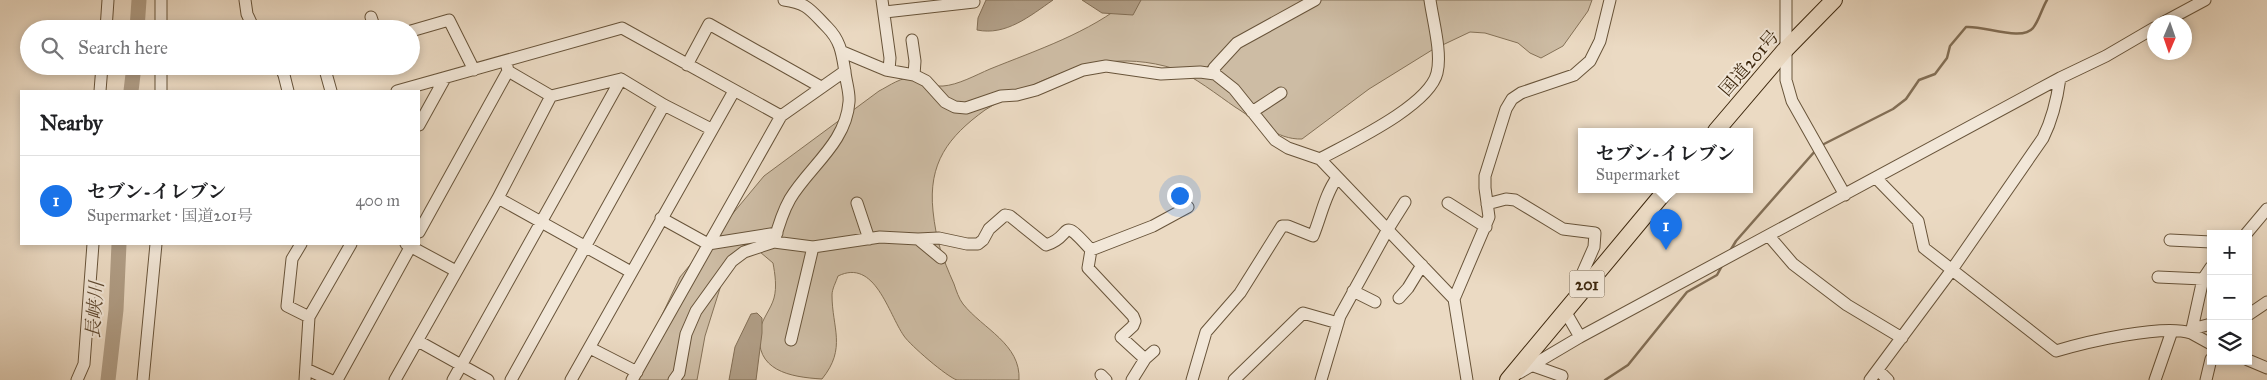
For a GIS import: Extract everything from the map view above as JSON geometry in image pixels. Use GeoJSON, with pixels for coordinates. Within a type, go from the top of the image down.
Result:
{"type":"FeatureCollection","features":[{"type":"Feature","properties":{"kind":"highway","name":"国道201号"},"geometry":{"type":"LineString","coordinates":[[1719,128],[1785,50],[1834,0]]}},
{"type":"Feature","properties":{"kind":"highway","name":"201"},"geometry":{"type":"LineString","coordinates":[[1509,379],[1664,193]]}},
{"type":"Feature","properties":{"kind":"street"},"geometry":{"type":"LineString","coordinates":[[107,20],[108,0]]}},
{"type":"Feature","properties":{"kind":"street"},"geometry":{"type":"LineString","coordinates":[[161,0],[161,20]]}},
{"type":"Feature","properties":{"kind":"street"},"geometry":{"type":"LineString","coordinates":[[245,0],[250,20]]}},
{"type":"Feature","properties":{"kind":"street"},"geometry":{"type":"LineString","coordinates":[[674,380],[679,373],[686,334],[696,311],[732,261],[744,252],[776,237],[782,217],[791,198],[816,168],[839,134],[850,100],[843,52],[837,37],[808,7],[800,2],[784,0]]}},
{"type":"Feature","properties":{"kind":"street"},"geometry":{"type":"LineString","coordinates":[[882,0],[890,58],[889,70]]}},
{"type":"Feature","properties":{"kind":"street"},"geometry":{"type":"LineString","coordinates":[[1214,74],[1214,68],[1238,43],[1315,0]]}},
{"type":"Feature","properties":{"kind":"street"},"geometry":{"type":"LineString","coordinates":[[1320,159],[1387,122],[1428,90],[1436,74],[1438,60],[1430,0]]}},
{"type":"Feature","properties":{"kind":"street"},"geometry":{"type":"LineString","coordinates":[[1467,380],[1454,299],[1489,217],[1485,176],[1506,109],[1512,99],[1574,75],[1590,61],[1600,41],[1610,0]]}},
{"type":"Feature","properties":{"kind":"street"},"geometry":{"type":"LineString","coordinates":[[1786,0],[1786,80],[1792,102],[1845,195]]}},
{"type":"Feature","properties":{"kind":"street"},"geometry":{"type":"LineString","coordinates":[[2177,15],[2205,0]]}},
{"type":"Feature","properties":{"kind":"street"},"geometry":{"type":"LineString","coordinates":[[885,12],[974,2]]}},
{"type":"Feature","properties":{"kind":"street"},"geometry":{"type":"LineString","coordinates":[[420,28],[449,20],[474,70]]}},
{"type":"Feature","properties":{"kind":"street"},"geometry":{"type":"LineString","coordinates":[[687,65],[709,24],[821,88]]}},
{"type":"Feature","properties":{"kind":"street"},"geometry":{"type":"LineString","coordinates":[[401,90],[474,70],[507,66],[622,28],[781,116]]}},
{"type":"Feature","properties":{"kind":"street"},"geometry":{"type":"LineString","coordinates":[[1509,379],[1580,337],[2060,78],[2106,56],[2147,32]]}},
{"type":"Feature","properties":{"kind":"street"},"geometry":{"type":"LineString","coordinates":[[912,40],[915,61],[914,75]]}},
{"type":"Feature","properties":{"kind":"street"},"geometry":{"type":"LineString","coordinates":[[843,52],[889,70],[914,75],[926,80],[945,102],[955,107],[966,108],[1001,96],[1017,95],[1036,90],[1083,70],[1106,66],[1161,74],[1200,72],[1214,74],[1234,89],[1275,140],[1288,148],[1320,159],[1454,299]]}},
{"type":"Feature","properties":{"kind":"street"},"geometry":{"type":"LineString","coordinates":[[507,66],[551,96],[621,79],[711,129]]}},
{"type":"Feature","properties":{"kind":"street"},"geometry":{"type":"LineString","coordinates":[[420,230],[507,66]]}},
{"type":"Feature","properties":{"kind":"street"},"geometry":{"type":"LineString","coordinates":[[590,348],[635,376],[781,116],[845,71]]}},
{"type":"Feature","properties":{"kind":"street"},"geometry":{"type":"LineString","coordinates":[[100,90],[101,75]]}},
{"type":"Feature","properties":{"kind":"street"},"geometry":{"type":"LineString","coordinates":[[161,75],[161,90]]}},
{"type":"Feature","properties":{"kind":"street"},"geometry":{"type":"LineString","coordinates":[[283,75],[288,90]]}},
{"type":"Feature","properties":{"kind":"street"},"geometry":{"type":"LineString","coordinates":[[327,75],[331,90]]}},
{"type":"Feature","properties":{"kind":"street"},"geometry":{"type":"LineString","coordinates":[[420,123],[445,78]]}},
{"type":"Feature","properties":{"kind":"street"},"geometry":{"type":"LineString","coordinates":[[1870,380],[1951,271],[2043,138],[2057,103],[2060,78]]}},
{"type":"Feature","properties":{"kind":"street"},"geometry":{"type":"LineString","coordinates":[[453,380],[621,79]]}},
{"type":"Feature","properties":{"kind":"street"},"geometry":{"type":"LineString","coordinates":[[571,380],[734,91]]}},
{"type":"Feature","properties":{"kind":"street"},"geometry":{"type":"LineString","coordinates":[[1252,112],[1281,93]]}},
{"type":"Feature","properties":{"kind":"street"},"geometry":{"type":"LineString","coordinates":[[395,380],[498,198],[551,96]]}},
{"type":"Feature","properties":{"kind":"street"},"geometry":{"type":"LineString","coordinates":[[511,380],[664,104]]}},
{"type":"Feature","properties":{"kind":"street"},"geometry":{"type":"LineString","coordinates":[[1192,380],[1206,332],[1240,293],[1282,226],[1288,226],[1313,236],[1326,205],[1328,190],[1337,178]]}},
{"type":"Feature","properties":{"kind":"street"},"geometry":{"type":"LineString","coordinates":[[1876,178],[1918,221],[1924,248],[1951,271],[2056,351],[2080,344],[2134,334],[2191,331],[2207,325]]}},
{"type":"Feature","properties":{"kind":"street"},"geometry":{"type":"LineString","coordinates":[[498,198],[631,272]]}},
{"type":"Feature","properties":{"kind":"street"},"geometry":{"type":"LineString","coordinates":[[1487,204],[1506,199],[1515,200],[1563,229],[1595,233],[1594,247],[1583,272],[1592,278]]}},
{"type":"Feature","properties":{"kind":"street"},"geometry":{"type":"LineString","coordinates":[[1321,380],[1338,323],[1353,292],[1406,202]]}},
{"type":"Feature","properties":{"kind":"street"},"geometry":{"type":"LineString","coordinates":[[857,203],[869,239]]}},
{"type":"Feature","properties":{"kind":"street"},"geometry":{"type":"LineString","coordinates":[[1448,203],[1486,227]]}},
{"type":"Feature","properties":{"kind":"street"},"geometry":{"type":"LineString","coordinates":[[1090,250],[1153,226],[1188,207]]}},
{"type":"Feature","properties":{"kind":"street"},"geometry":{"type":"LineString","coordinates":[[2249,230],[2267,209]]}},
{"type":"Feature","properties":{"kind":"street"},"geometry":{"type":"LineString","coordinates":[[661,218],[708,244],[776,237],[813,246],[869,239],[939,238],[967,244],[978,244],[983,240],[989,228],[1005,215],[1010,216],[1046,245],[1070,229],[1090,250],[1088,268],[1133,316],[1135,321],[1133,326],[1121,338],[1149,355],[1132,380]]}},
{"type":"Feature","properties":{"kind":"street"},"geometry":{"type":"LineString","coordinates":[[1769,236],[1793,264],[1808,276],[1847,305],[1902,338]]}},
{"type":"Feature","properties":{"kind":"street"},"geometry":{"type":"LineString","coordinates":[[918,239],[940,258]]}},
{"type":"Feature","properties":{"kind":"street"},"geometry":{"type":"LineString","coordinates":[[2170,240],[2207,242]]}},
{"type":"Feature","properties":{"kind":"street"},"geometry":{"type":"LineString","coordinates":[[78,380],[84,364],[94,245]]}},
{"type":"Feature","properties":{"kind":"street"},"geometry":{"type":"LineString","coordinates":[[143,380],[156,245]]}},
{"type":"Feature","properties":{"kind":"street"},"geometry":{"type":"LineString","coordinates":[[299,245],[292,259],[287,306],[309,317]]}},
{"type":"Feature","properties":{"kind":"street"},"geometry":{"type":"LineString","coordinates":[[330,380],[306,374],[309,317],[350,245]]}},
{"type":"Feature","properties":{"kind":"street"},"geometry":{"type":"LineString","coordinates":[[337,380],[410,245],[456,271]]}},
{"type":"Feature","properties":{"kind":"street"},"geometry":{"type":"LineString","coordinates":[[791,340],[813,246]]}},
{"type":"Feature","properties":{"kind":"street"},"geometry":{"type":"LineString","coordinates":[[1399,298],[1408,288],[1422,265]]}},
{"type":"Feature","properties":{"kind":"street"},"geometry":{"type":"LineString","coordinates":[[2191,331],[2203,279],[2207,273]]}},
{"type":"Feature","properties":{"kind":"street"},"geometry":{"type":"LineString","coordinates":[[2158,277],[2203,279]]}},
{"type":"Feature","properties":{"kind":"street"},"geometry":{"type":"LineString","coordinates":[[1353,292],[1375,302]]}},
{"type":"Feature","properties":{"kind":"street"},"geometry":{"type":"LineString","coordinates":[[2252,313],[2267,302]]}},
{"type":"Feature","properties":{"kind":"street"},"geometry":{"type":"LineString","coordinates":[[1565,311],[1580,337]]}},
{"type":"Feature","properties":{"kind":"street"},"geometry":{"type":"LineString","coordinates":[[1234,380],[1303,313],[1338,323]]}},
{"type":"Feature","properties":{"kind":"street"},"geometry":{"type":"LineString","coordinates":[[2155,380],[2172,331]]}},
{"type":"Feature","properties":{"kind":"street"},"geometry":{"type":"LineString","coordinates":[[2191,331],[2207,341]]}},
{"type":"Feature","properties":{"kind":"street"},"geometry":{"type":"LineString","coordinates":[[418,341],[488,380]]}},
{"type":"Feature","properties":{"kind":"street"},"geometry":{"type":"LineString","coordinates":[[2252,362],[2267,368]]}},
{"type":"Feature","properties":{"kind":"street"},"geometry":{"type":"LineString","coordinates":[[1531,365],[1562,376],[1560,380]]}},
{"type":"Feature","properties":{"kind":"street"},"geometry":{"type":"LineString","coordinates":[[2206,380],[2210,365]]}},
{"type":"Feature","properties":{"kind":"street"},"geometry":{"type":"LineString","coordinates":[[1878,370],[1888,380]]}},
{"type":"Feature","properties":{"kind":"shaded area"},"geometry":{"type":"Polygon","coordinates":[[[986,0],[1053,0],[1026,18],[1008,27],[988,31],[977,30],[978,18],[986,0]]]}},
{"type":"Feature","properties":{"kind":"shaded area"},"geometry":{"type":"Polygon","coordinates":[[[1082,0],[1141,0],[1133,15],[1102,13],[1082,0]]]}},
{"type":"Feature","properties":{"kind":"shaded area"},"geometry":{"type":"Polygon","coordinates":[[[1129,0],[1592,0],[1588,11],[1563,46],[1541,58],[1530,53],[1518,43],[1485,33],[1470,32],[1432,50],[1369,89],[1302,139],[1275,133],[1182,72],[1155,64],[1136,61],[1100,63],[1064,72],[1018,92],[985,110],[961,130],[943,153],[934,179],[932,194],[934,221],[943,257],[960,300],[971,313],[999,338],[1014,356],[1018,367],[1019,380],[957,380],[952,378],[929,360],[904,336],[886,302],[871,281],[862,275],[851,272],[838,276],[833,290],[836,348],[830,368],[822,379],[798,376],[777,369],[763,355],[760,344],[761,326],[775,294],[773,263],[760,252],[741,252],[727,266],[705,336],[697,380],[628,380],[643,355],[680,277],[764,176],[879,91],[896,82],[905,78],[914,78],[939,86],[961,82],[1080,31],[1113,12],[1129,0]]]}},
{"type":"Feature","properties":{"kind":"shaded area"},"geometry":{"type":"Polygon","coordinates":[[[757,313],[762,318],[762,333],[756,380],[729,380],[735,347],[751,314],[757,313]]]}},
{"type":"Feature","properties":{"kind":"waterway","name":"長峡川"},"geometry":{"type":"LineString","coordinates":[[138,20],[139,0]]}},
{"type":"Feature","properties":{"kind":"waterway"},"geometry":{"type":"LineString","coordinates":[[1822,145],[1893,109],[1906,99],[1919,80],[1935,74],[1947,58],[1950,46],[1966,27],[2011,33],[2028,32],[2035,25],[2047,0]]}},
{"type":"Feature","properties":{"kind":"waterway","name":"長峡川"},"geometry":{"type":"LineString","coordinates":[[131,90],[133,75]]}},
{"type":"Feature","properties":{"kind":"waterway"},"geometry":{"type":"LineString","coordinates":[[1730,251],[1736,241],[1816,150]]}},
{"type":"Feature","properties":{"kind":"waterway","name":"長峡川"},"geometry":{"type":"LineString","coordinates":[[108,380],[116,310],[119,245]]}},
{"type":"Feature","properties":{"kind":"waterway"},"geometry":{"type":"LineString","coordinates":[[1605,380],[1628,365],[1687,292],[1717,275],[1723,264]]}},
{"type":"Feature","properties":{"kind":"place","name":"セブン-イレブン"},"geometry":{"type":"Point","coordinates":[1666,250]}}]}
